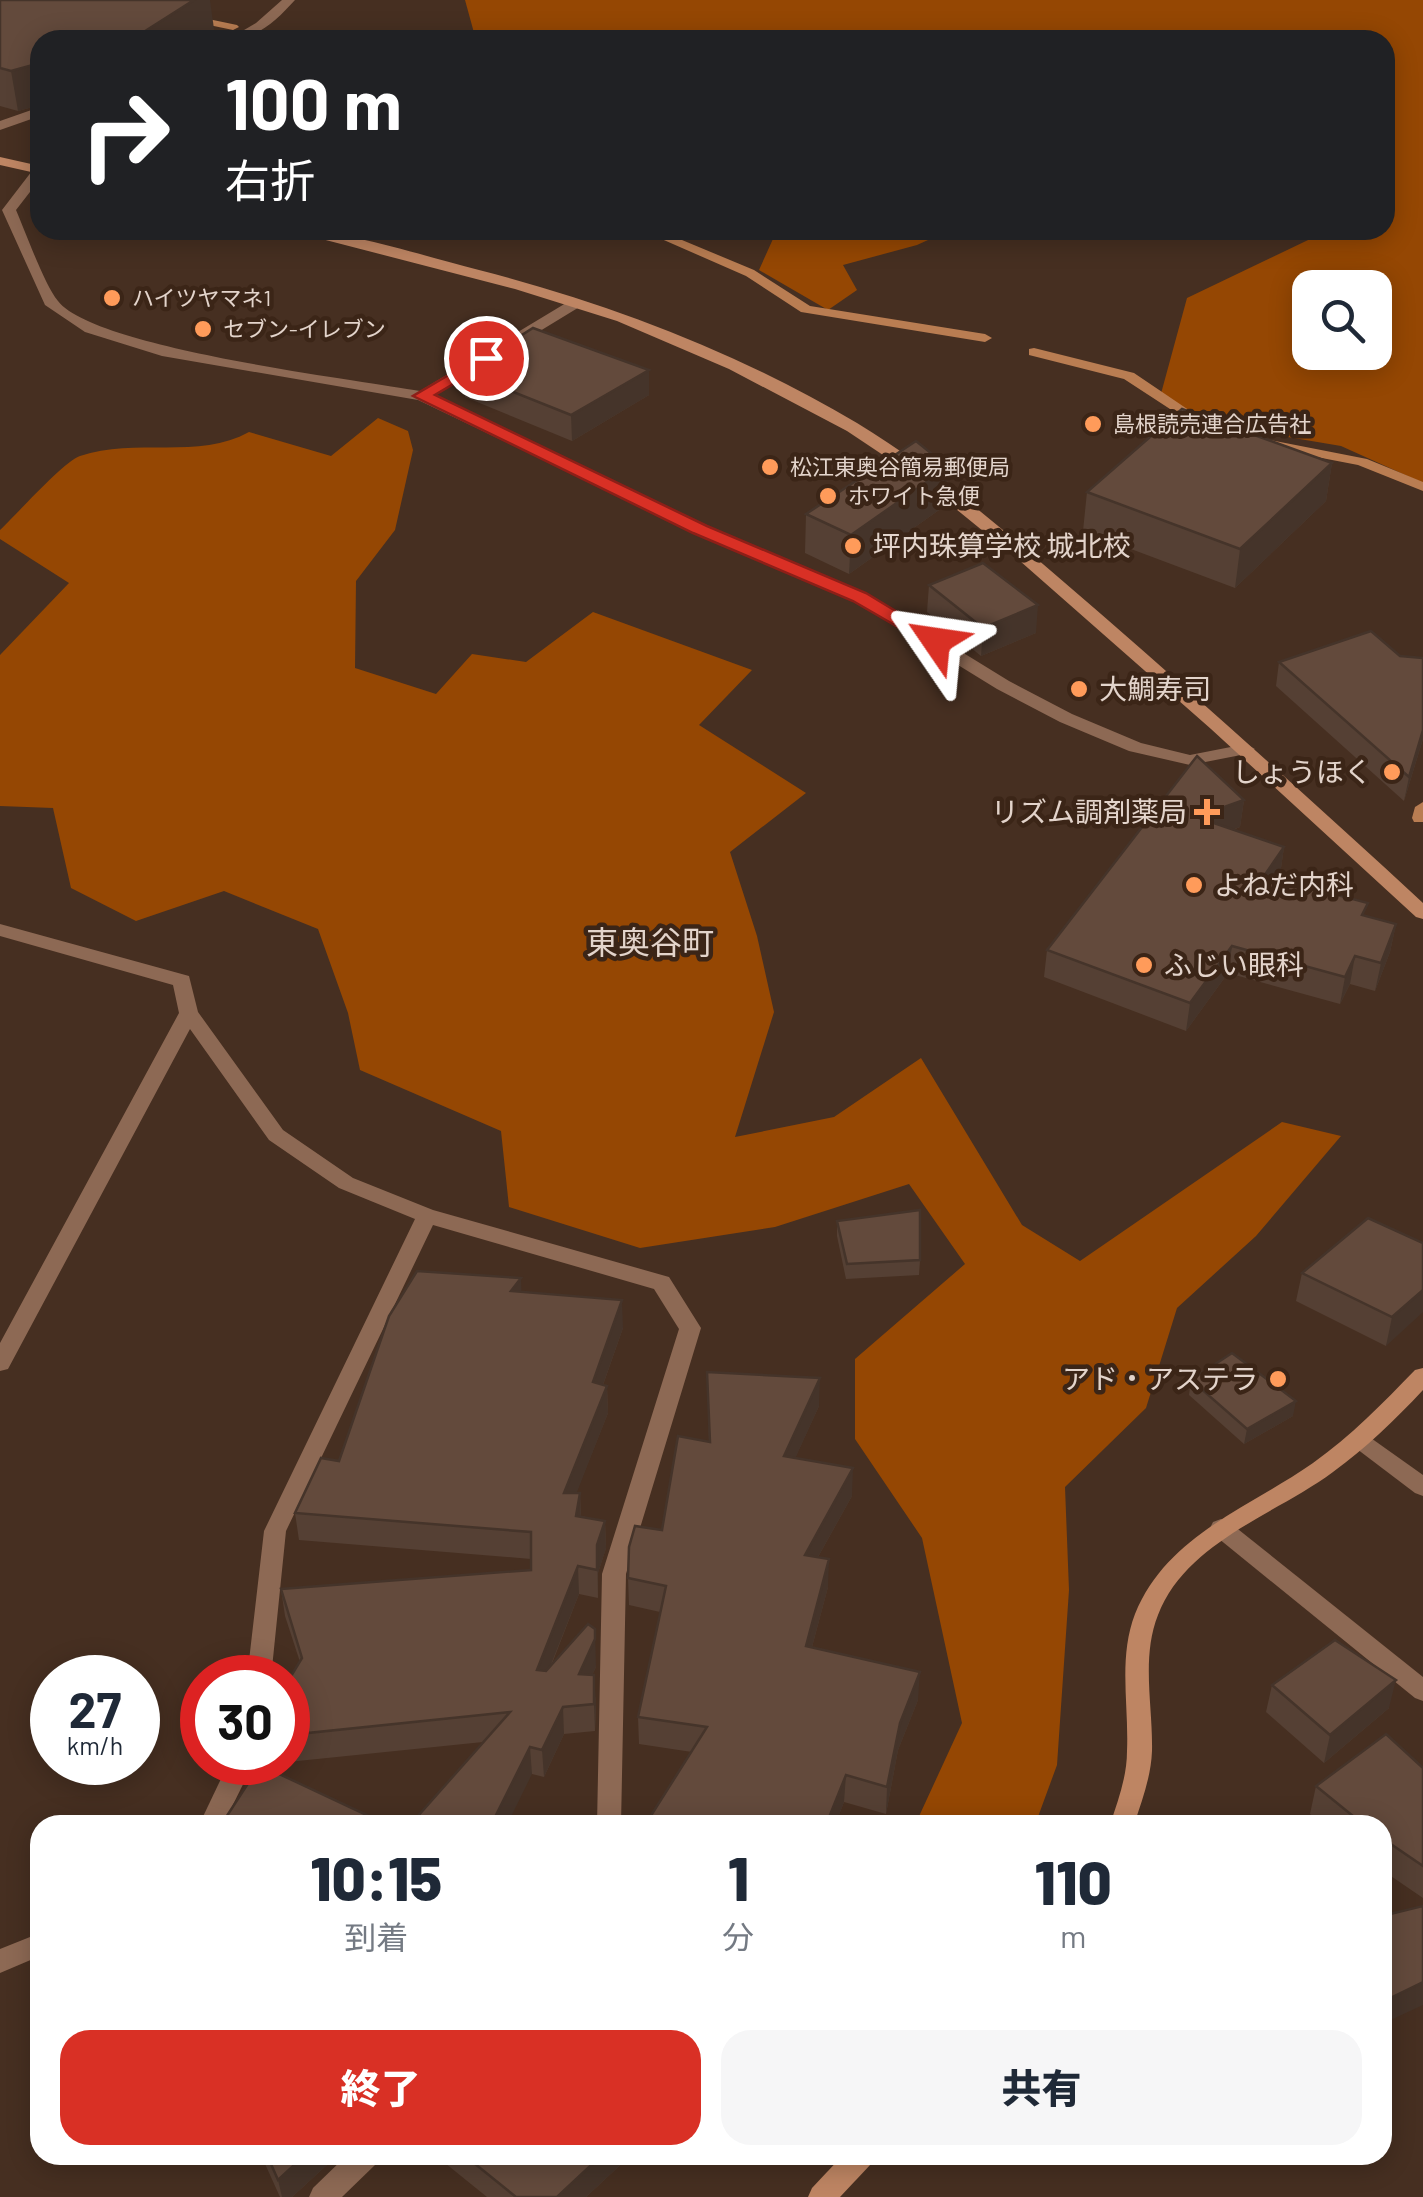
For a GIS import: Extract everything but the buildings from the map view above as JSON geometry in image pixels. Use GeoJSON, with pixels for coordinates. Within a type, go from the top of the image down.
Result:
{"type":"FeatureCollection","features":[{"type":"Feature","properties":{"kind":"street"},"geometry":{"type":"LineString","coordinates":[[253,30],[289,0]]}},
{"type":"Feature","properties":{"kind":"street"},"geometry":{"type":"LineString","coordinates":[[0,126],[30,115]]}},
{"type":"Feature","properties":{"kind":"street"},"geometry":{"type":"LineString","coordinates":[[0,160],[30,168]]}},
{"type":"Feature","properties":{"kind":"street"},"geometry":{"type":"LineString","coordinates":[[30,182],[8,210],[52,304],[79,324],[162,351],[422,396],[700,530],[860,597],[1002,685],[1066,718],[1135,747],[1190,760],[1246,749]]}},
{"type":"Feature","properties":{"kind":"street"},"geometry":{"type":"LineString","coordinates":[[336,240],[576,303],[705,354],[815,406],[902,458],[975,514],[1246,749],[1423,912]]}},
{"type":"Feature","properties":{"kind":"street"},"geometry":{"type":"LineString","coordinates":[[422,396],[576,303]]}},
{"type":"Feature","properties":{"kind":"street"},"geometry":{"type":"LineString","coordinates":[[0,930],[182,981],[189,1012],[276,1135],[346,1183],[427,1216],[661,1284],[690,1328],[614,1574],[609,1815]]}},
{"type":"Feature","properties":{"kind":"street"},"geometry":{"type":"LineString","coordinates":[[0,1363],[189,1012]]}},
{"type":"Feature","properties":{"kind":"street"},"geometry":{"type":"LineString","coordinates":[[261,1655],[275,1531],[427,1216]]}},
{"type":"Feature","properties":{"kind":"street"},"geometry":{"type":"LineString","coordinates":[[1125,1815],[1138,1774],[1136,1657],[1147,1612],[1175,1568],[1221,1528],[1307,1479],[1360,1440],[1423,1376]]}},
{"type":"Feature","properties":{"kind":"street"},"geometry":{"type":"LineString","coordinates":[[1360,1440],[1423,1487]]}},
{"type":"Feature","properties":{"kind":"street"},"geometry":{"type":"LineString","coordinates":[[1221,1528],[1423,1691]]}},
{"type":"Feature","properties":{"kind":"street"},"geometry":{"type":"LineString","coordinates":[[217,1815],[231,1785]]}},
{"type":"Feature","properties":{"kind":"street"},"geometry":{"type":"LineString","coordinates":[[0,1962],[30,1948]]}},
{"type":"Feature","properties":{"kind":"street"},"geometry":{"type":"LineString","coordinates":[[323,2197],[356,2165]]}},
{"type":"Feature","properties":{"kind":"street"},"geometry":{"type":"LineString","coordinates":[[822,2197],[852,2165]]}},
{"type":"Feature","properties":{"kind":"shaded area"},"geometry":{"type":"Polygon","coordinates":[[[465,0],[1423,0],[1423,483],[1341,446],[1240,429],[1159,401],[1187,298],[1308,240],[1395,240],[1395,30],[473,30],[465,0]]]}},
{"type":"Feature","properties":{"kind":"shaded area"},"geometry":{"type":"Polygon","coordinates":[[[772,240],[928,240],[843,265],[857,290],[828,310],[759,270],[772,240]]]}},
{"type":"Feature","properties":{"kind":"shaded area"},"geometry":{"type":"Polygon","coordinates":[[[378,418],[408,431],[413,450],[395,530],[356,581],[355,668],[436,694],[472,654],[526,662],[593,612],[752,670],[699,725],[806,793],[730,852],[757,936],[774,1012],[735,1137],[834,1117],[921,1058],[1022,1225],[1080,1261],[1282,1122],[1341,1136],[1256,1236],[1177,1308],[1146,1408],[1065,1487],[1069,1590],[1057,1765],[1039,1815],[920,1815],[962,1723],[922,1538],[855,1439],[855,1359],[965,1264],[909,1184],[775,1227],[640,1248],[509,1207],[501,1131],[360,1070],[348,1013],[318,929],[224,891],[136,921],[71,888],[53,808],[0,806],[0,655],[69,583],[0,539],[0,530],[73,460],[101,451],[209,445],[249,432],[331,456],[378,418]]]}},
{"type":"Feature","properties":{"kind":"waterway"},"geometry":{"type":"LineString","coordinates":[[189,18],[233,27]]}},
{"type":"Feature","properties":{"kind":"waterway"},"geometry":{"type":"LineString","coordinates":[[671,240],[750,273],[806,309],[985,338]]}},
{"type":"Feature","properties":{"kind":"waterway"},"geometry":{"type":"LineString","coordinates":[[1034,352],[1129,376],[1198,421]]}},
{"type":"Feature","properties":{"kind":"waterway"},"geometry":{"type":"LineString","coordinates":[[1265,443],[1362,462],[1423,487]]}},
{"type":"Feature","properties":{"kind":"waterway"},"geometry":{"type":"LineString","coordinates":[[1420,818],[1423,807]]}},
{"type":"Feature","properties":{"kind":"place","name":"ハイツヤマネ1"},"geometry":{"type":"Point","coordinates":[112,298]}},
{"type":"Feature","properties":{"kind":"place","name":"セブン-イレブン"},"geometry":{"type":"Point","coordinates":[203,329]}},
{"type":"Feature","properties":{"kind":"place","name":"島根読売連合広告社"},"geometry":{"type":"Point","coordinates":[1093,424]}},
{"type":"Feature","properties":{"kind":"place","name":"松江東奥谷簡易郵便局"},"geometry":{"type":"Point","coordinates":[770,467]}},
{"type":"Feature","properties":{"kind":"place","name":"ホワイト急便"},"geometry":{"type":"Point","coordinates":[828,496]}},
{"type":"Feature","properties":{"kind":"place","name":"坪内珠算学校 城北校"},"geometry":{"type":"Point","coordinates":[853,546]}},
{"type":"Feature","properties":{"kind":"place","name":"大鯛寿司"},"geometry":{"type":"Point","coordinates":[1079,689]}},
{"type":"Feature","properties":{"kind":"place","name":"しょうほく"},"geometry":{"type":"Point","coordinates":[1392,772]}},
{"type":"Feature","properties":{"kind":"place","name":"リズム調剤薬局"},"geometry":{"type":"Point","coordinates":[1207,812]}},
{"type":"Feature","properties":{"kind":"place","name":"よねだ内科"},"geometry":{"type":"Point","coordinates":[1194,885]}},
{"type":"Feature","properties":{"kind":"place","name":"ふじい眼科"},"geometry":{"type":"Point","coordinates":[1144,965]}},
{"type":"Feature","properties":{"kind":"place","name":"アド・アステラ"},"geometry":{"type":"Point","coordinates":[1278,1379]}},
{"type":"Feature","properties":{"kind":"district","name":"東奥谷町"},"geometry":{"type":"Point","coordinates":[650,943]}},
{"type":"Feature","properties":{"kind":"route"},"geometry":{"type":"LineString","coordinates":[[486,358],[422,396],[700,530],[860,597],[936,641]]}}]}
